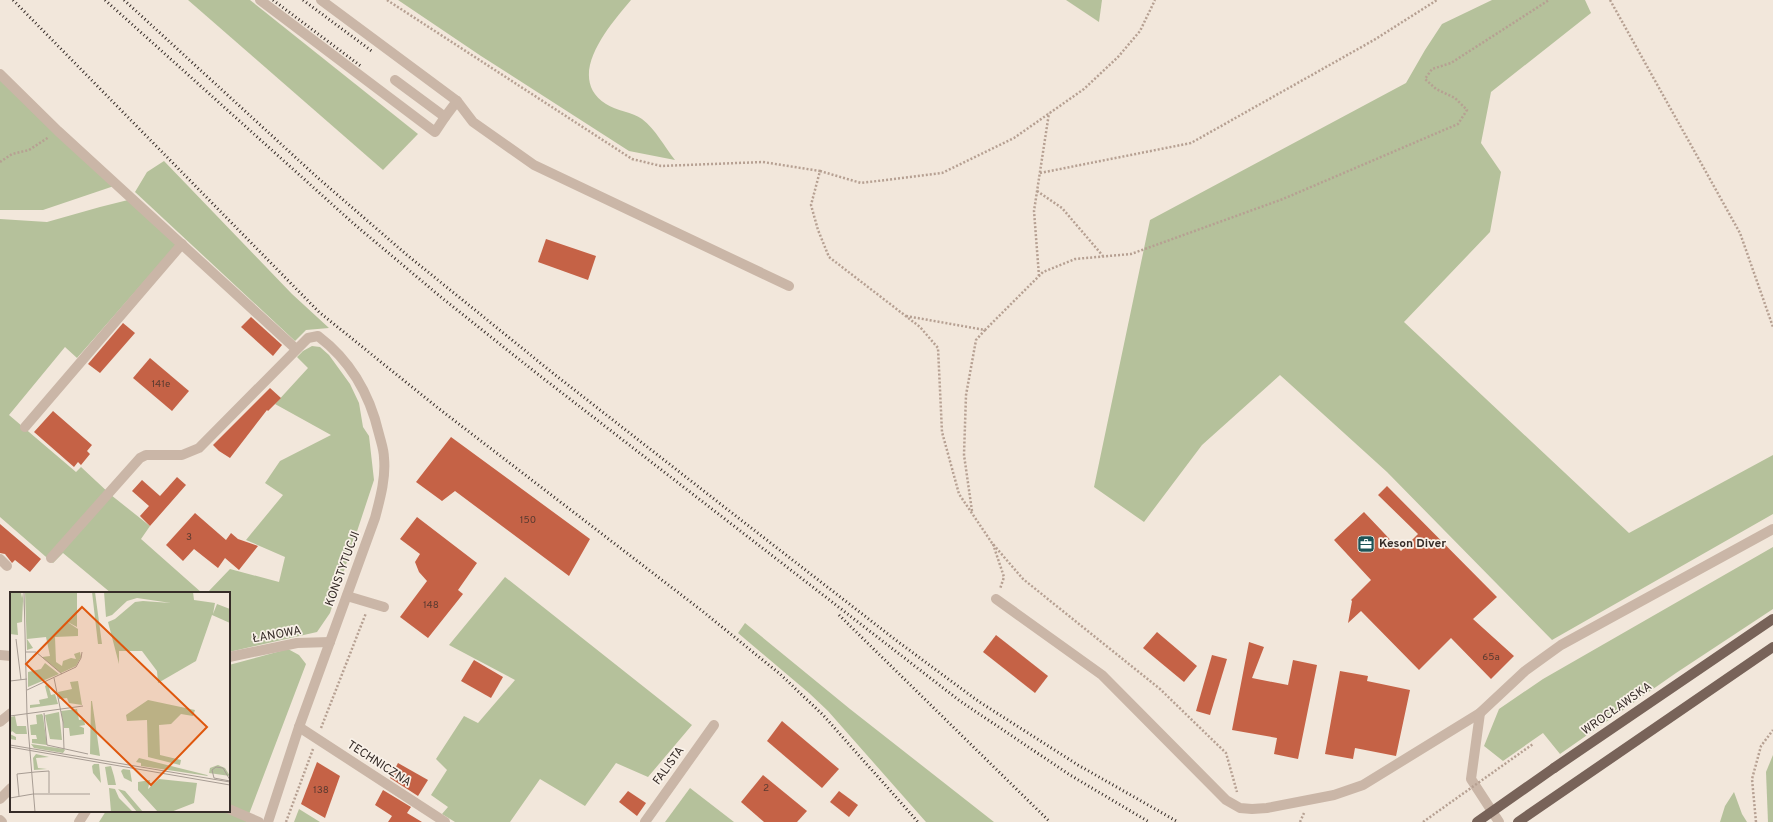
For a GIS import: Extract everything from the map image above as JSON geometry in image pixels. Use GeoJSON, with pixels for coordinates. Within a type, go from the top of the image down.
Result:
{"type":"FeatureCollection","features":[{"type":"Feature","properties":{"kind":"main road","name":"WROCŁAWSKA"},"geometry":{"type":"LineString","coordinates":[[1477,822],[1773,619]]}},
{"type":"Feature","properties":{"kind":"main road"},"geometry":{"type":"LineString","coordinates":[[1518,822],[1773,647]]}},
{"type":"Feature","properties":{"kind":"street"},"geometry":{"type":"LineString","coordinates":[[260,0],[435,132],[457,101]]}},
{"type":"Feature","properties":{"kind":"street"},"geometry":{"type":"LineString","coordinates":[[321,0],[457,101],[473,122],[534,165],[789,286]]}},
{"type":"Feature","properties":{"kind":"street"},"geometry":{"type":"LineString","coordinates":[[0,74],[58,131],[296,348],[199,448],[182,455],[146,455],[140,458],[51,558]]}},
{"type":"Feature","properties":{"kind":"street"},"geometry":{"type":"LineString","coordinates":[[394,80],[445,117]]}},
{"type":"Feature","properties":{"kind":"street"},"geometry":{"type":"LineString","coordinates":[[25,427],[182,244]]}},
{"type":"Feature","properties":{"kind":"street","name":"KONSTYTUCJI"},"geometry":{"type":"LineString","coordinates":[[268,822],[299,727],[375,518],[382,491],[384,458],[375,418],[361,384],[343,359],[332,346],[318,336],[308,338],[296,348]]}},
{"type":"Feature","properties":{"kind":"street"},"geometry":{"type":"LineString","coordinates":[[996,599],[1102,675],[1226,800],[1240,808],[1264,808],[1334,796],[1363,785],[1480,713],[1525,671],[1562,645],[1773,529]]}},
{"type":"Feature","properties":{"kind":"street"},"geometry":{"type":"LineString","coordinates":[[347,596],[384,607]]}},
{"type":"Feature","properties":{"kind":"street","name":"ŁANOWA"},"geometry":{"type":"LineString","coordinates":[[230,657],[297,643],[330,642]]}},
{"type":"Feature","properties":{"kind":"street"},"geometry":{"type":"LineString","coordinates":[[0,655],[10,656]]}},
{"type":"Feature","properties":{"kind":"street"},"geometry":{"type":"LineString","coordinates":[[1480,713],[1471,779],[1499,822]]}},
{"type":"Feature","properties":{"kind":"street"},"geometry":{"type":"LineString","coordinates":[[0,722],[10,714]]}},
{"type":"Feature","properties":{"kind":"street","name":"FALISTA"},"geometry":{"type":"LineString","coordinates":[[645,822],[714,724]]}},
{"type":"Feature","properties":{"kind":"street","name":"TECHNICZNA"},"geometry":{"type":"LineString","coordinates":[[299,727],[445,822]]}},
{"type":"Feature","properties":{"kind":"street"},"geometry":{"type":"LineString","coordinates":[[0,799],[10,789]]}},
{"type":"Feature","properties":{"kind":"street"},"geometry":{"type":"LineString","coordinates":[[230,809],[259,822]]}},
{"type":"Feature","properties":{"kind":"street"},"geometry":{"type":"LineString","coordinates":[[79,822],[85,812]]}},
{"type":"Feature","properties":{"kind":"path"},"geometry":{"type":"LineString","coordinates":[[387,0],[632,159],[661,166],[763,162],[820,171],[861,183],[942,173],[1014,138],[1049,112],[1084,89],[1118,57],[1140,31],[1155,0]]}},
{"type":"Feature","properties":{"kind":"path"},"geometry":{"type":"LineString","coordinates":[[1040,173],[1191,143],[1374,40],[1437,0]]}},
{"type":"Feature","properties":{"kind":"path"},"geometry":{"type":"LineString","coordinates":[[972,514],[964,455],[966,395],[976,340],[1044,272],[1075,259],[1131,254],[1283,199],[1458,124],[1467,110],[1455,98],[1436,89],[1425,79],[1432,69],[1451,64],[1549,0]]}},
{"type":"Feature","properties":{"kind":"path"},"geometry":{"type":"LineString","coordinates":[[1610,0],[1740,232],[1773,327]]}},
{"type":"Feature","properties":{"kind":"path"},"geometry":{"type":"LineString","coordinates":[[1039,277],[1034,211],[1049,112]]}},
{"type":"Feature","properties":{"kind":"path"},"geometry":{"type":"LineString","coordinates":[[0,162],[12,154],[29,150],[58,131]]}},
{"type":"Feature","properties":{"kind":"path"},"geometry":{"type":"LineString","coordinates":[[820,171],[811,205],[829,257],[920,327],[938,348],[942,432],[959,494],[972,514],[992,543],[1023,579],[1160,689],[1226,753],[1240,808]]}},
{"type":"Feature","properties":{"kind":"path"},"geometry":{"type":"LineString","coordinates":[[1037,191],[1062,208],[1103,256]]}},
{"type":"Feature","properties":{"kind":"path"},"geometry":{"type":"LineString","coordinates":[[906,316],[985,330]]}},
{"type":"Feature","properties":{"kind":"path"},"geometry":{"type":"LineString","coordinates":[[992,543],[1004,577],[996,599]]}},
{"type":"Feature","properties":{"kind":"path"},"geometry":{"type":"LineString","coordinates":[[286,822],[316,738],[370,603]]}},
{"type":"Feature","properties":{"kind":"path"},"geometry":{"type":"LineString","coordinates":[[1756,822],[1752,779],[1761,746],[1773,730]]}},
{"type":"Feature","properties":{"kind":"path"},"geometry":{"type":"LineString","coordinates":[[1423,822],[1533,744]]}},
{"type":"Feature","properties":{"kind":"green space"},"geometry":{"type":"Polygon","coordinates":[[[188,0],[250,0],[418,134],[383,170],[188,0]]]}},
{"type":"Feature","properties":{"kind":"green space"},"geometry":{"type":"Polygon","coordinates":[[[398,0],[631,0],[612,23],[595,51],[590,66],[589,80],[594,93],[606,104],[638,117],[647,123],[675,160],[629,151],[481,56],[398,0]]]}},
{"type":"Feature","properties":{"kind":"green space"},"geometry":{"type":"Polygon","coordinates":[[[1066,0],[1102,0],[1099,22],[1066,0]]]}},
{"type":"Feature","properties":{"kind":"green space"},"geometry":{"type":"Polygon","coordinates":[[[1492,0],[1585,0],[1591,13],[1491,92],[1481,143],[1501,172],[1490,232],[1404,322],[1629,533],[1773,455],[1773,514],[1552,640],[1387,472],[1280,375],[1202,445],[1144,522],[1094,487],[1150,220],[1406,83],[1442,24],[1492,0]]]}},
{"type":"Feature","properties":{"kind":"green space"},"geometry":{"type":"Polygon","coordinates":[[[0,78],[114,186],[43,210],[0,210],[0,78]]]}},
{"type":"Feature","properties":{"kind":"green space"},"geometry":{"type":"Polygon","coordinates":[[[164,161],[292,294],[329,328],[306,330],[295,341],[135,192],[147,172],[164,161]]]}},
{"type":"Feature","properties":{"kind":"green space"},"geometry":{"type":"Polygon","coordinates":[[[128,200],[176,245],[77,358],[65,347],[9,415],[76,472],[81,467],[111,495],[150,526],[141,539],[201,592],[110,592],[63,553],[53,563],[0,517],[0,219],[47,222],[128,200]]]}},
{"type":"Feature","properties":{"kind":"green space"},"geometry":{"type":"Polygon","coordinates":[[[312,346],[320,347],[329,355],[350,384],[359,403],[363,427],[369,436],[374,480],[330,613],[317,632],[230,652],[230,592],[208,592],[230,569],[279,582],[285,557],[246,540],[283,495],[265,483],[280,461],[331,435],[275,404],[308,368],[297,357],[303,351],[312,346]]]}},
{"type":"Feature","properties":{"kind":"green space"},"geometry":{"type":"Polygon","coordinates":[[[1773,547],[1773,609],[1676,673],[1560,754],[1543,733],[1503,761],[1484,746],[1499,709],[1543,679],[1773,547]]]}},
{"type":"Feature","properties":{"kind":"green space"},"geometry":{"type":"Polygon","coordinates":[[[505,577],[692,725],[648,777],[616,763],[585,806],[540,779],[510,822],[455,822],[442,814],[448,807],[431,795],[447,770],[436,759],[464,716],[478,723],[515,680],[449,645],[505,577]]]}},
{"type":"Feature","properties":{"kind":"green space"},"geometry":{"type":"Polygon","coordinates":[[[745,623],[850,709],[994,822],[926,822],[828,711],[738,633],[745,623]]]}},
{"type":"Feature","properties":{"kind":"green space"},"geometry":{"type":"Polygon","coordinates":[[[288,649],[299,655],[306,664],[246,822],[99,822],[105,812],[230,812],[230,665],[288,649]]]}},
{"type":"Feature","properties":{"kind":"green space"},"geometry":{"type":"Polygon","coordinates":[[[1773,755],[1773,822],[1768,822],[1766,772],[1773,755]]]}},
{"type":"Feature","properties":{"kind":"green space"},"geometry":{"type":"Polygon","coordinates":[[[690,788],[734,822],[665,822],[690,788]]]}},
{"type":"Feature","properties":{"kind":"green space"},"geometry":{"type":"Polygon","coordinates":[[[1734,792],[1742,814],[1747,822],[1720,822],[1725,806],[1734,792]]]}},
{"type":"Feature","properties":{"kind":"green space"},"geometry":{"type":"Polygon","coordinates":[[[299,809],[320,822],[294,822],[299,809]]]}},
{"type":"Feature","properties":{"kind":"building"},"geometry":{"type":"Polygon","coordinates":[[[546,239],[596,256],[588,280],[538,262],[546,239]]]}},
{"type":"Feature","properties":{"kind":"building"},"geometry":{"type":"Polygon","coordinates":[[[251,317],[282,345],[273,356],[241,327],[251,317]]]}},
{"type":"Feature","properties":{"kind":"building"},"geometry":{"type":"Polygon","coordinates":[[[123,323],[135,333],[100,373],[88,364],[123,323]]]}},
{"type":"Feature","properties":{"kind":"building"},"geometry":{"type":"Polygon","coordinates":[[[150,358],[189,391],[172,411],[133,378],[150,358]]]}},
{"type":"Feature","properties":{"kind":"building"},"geometry":{"type":"Polygon","coordinates":[[[270,388],[281,398],[268,411],[267,410],[230,458],[219,451],[213,445],[270,388]]]}},
{"type":"Feature","properties":{"kind":"building"},"geometry":{"type":"Polygon","coordinates":[[[53,411],[92,445],[87,451],[90,454],[81,465],[78,462],[74,467],[34,432],[53,411]]]}},
{"type":"Feature","properties":{"kind":"building"},"geometry":{"type":"Polygon","coordinates":[[[451,437],[590,539],[569,576],[455,491],[442,501],[416,482],[451,437]]]}},
{"type":"Feature","properties":{"kind":"building"},"geometry":{"type":"Polygon","coordinates":[[[177,477],[186,485],[150,526],[140,516],[149,506],[132,491],[142,480],[160,496],[177,477]]]}},
{"type":"Feature","properties":{"kind":"building"},"geometry":{"type":"Polygon","coordinates":[[[1387,486],[1497,597],[1473,619],[1514,656],[1491,679],[1451,638],[1419,670],[1361,611],[1348,623],[1351,600],[1371,580],[1334,540],[1364,512],[1401,551],[1418,534],[1378,495],[1387,486]]]}},
{"type":"Feature","properties":{"kind":"building"},"geometry":{"type":"Polygon","coordinates":[[[195,513],[226,540],[231,533],[238,539],[258,546],[239,570],[225,558],[218,568],[194,549],[183,561],[166,545],[195,513]]]}},
{"type":"Feature","properties":{"kind":"building"},"geometry":{"type":"Polygon","coordinates":[[[417,517],[477,563],[458,590],[463,594],[428,638],[400,617],[427,581],[419,572],[415,562],[420,554],[400,539],[417,517]]]}},
{"type":"Feature","properties":{"kind":"building"},"geometry":{"type":"Polygon","coordinates":[[[0,524],[41,559],[30,572],[15,560],[12,563],[5,554],[0,553],[0,524]]]}},
{"type":"Feature","properties":{"kind":"building"},"geometry":{"type":"Polygon","coordinates":[[[1157,632],[1197,666],[1184,682],[1143,648],[1157,632]]]}},
{"type":"Feature","properties":{"kind":"building"},"geometry":{"type":"Polygon","coordinates":[[[996,635],[1048,676],[1035,693],[983,652],[996,635]]]}},
{"type":"Feature","properties":{"kind":"building"},"geometry":{"type":"Polygon","coordinates":[[[1249,642],[1264,647],[1252,678],[1288,685],[1293,660],[1317,665],[1298,759],[1274,754],[1277,738],[1232,730],[1249,642]]]}},
{"type":"Feature","properties":{"kind":"building"},"geometry":{"type":"Polygon","coordinates":[[[1212,655],[1227,659],[1210,715],[1196,711],[1212,655]]]}},
{"type":"Feature","properties":{"kind":"building"},"geometry":{"type":"Polygon","coordinates":[[[474,660],[503,677],[491,698],[461,681],[474,660]]]}},
{"type":"Feature","properties":{"kind":"building"},"geometry":{"type":"Polygon","coordinates":[[[1340,671],[1368,676],[1367,681],[1410,690],[1396,756],[1355,748],[1353,759],[1325,754],[1340,671]]]}},
{"type":"Feature","properties":{"kind":"building"},"geometry":{"type":"Polygon","coordinates":[[[782,721],[839,769],[822,788],[767,741],[782,721]]]}},
{"type":"Feature","properties":{"kind":"building"},"geometry":{"type":"Polygon","coordinates":[[[317,762],[340,776],[325,818],[301,804],[317,762]]]}},
{"type":"Feature","properties":{"kind":"building"},"geometry":{"type":"Polygon","coordinates":[[[398,763],[428,780],[418,796],[390,778],[398,763]]]}},
{"type":"Feature","properties":{"kind":"building"},"geometry":{"type":"Polygon","coordinates":[[[763,775],[807,811],[797,822],[764,822],[741,802],[763,775]]]}},
{"type":"Feature","properties":{"kind":"building"},"geometry":{"type":"Polygon","coordinates":[[[383,790],[411,807],[407,813],[422,822],[388,822],[392,816],[375,805],[383,790]]]}},
{"type":"Feature","properties":{"kind":"building"},"geometry":{"type":"Polygon","coordinates":[[[628,791],[646,803],[637,816],[619,802],[628,791]]]}},
{"type":"Feature","properties":{"kind":"building"},"geometry":{"type":"Polygon","coordinates":[[[839,791],[858,805],[849,817],[830,802],[839,791]]]}},
{"type":"Feature","properties":{"kind":"railway"},"geometry":{"type":"LineString","coordinates":[[13,0],[319,312],[438,408],[701,610],[780,674],[823,715],[918,822]]}},
{"type":"Feature","properties":{"kind":"railway"},"geometry":{"type":"LineString","coordinates":[[105,0],[354,224],[442,298],[535,372],[960,701],[1070,775],[1149,822]]}},
{"type":"Feature","properties":{"kind":"railway"},"geometry":{"type":"LineString","coordinates":[[124,0],[318,178],[407,255],[554,374],[732,513],[897,641],[978,701],[1078,765],[1178,822]]}},
{"type":"Feature","properties":{"kind":"railway"},"geometry":{"type":"LineString","coordinates":[[273,0],[362,67]]}},
{"type":"Feature","properties":{"kind":"railway"},"geometry":{"type":"LineString","coordinates":[[303,0],[373,52]]}},
{"type":"Feature","properties":{"kind":"railway"},"geometry":{"type":"LineString","coordinates":[[839,615],[1050,822]]}},
{"type":"Feature","properties":{"kind":"place","name":"Keson Diver"},"geometry":{"type":"Point","coordinates":[1366,544]}}]}
